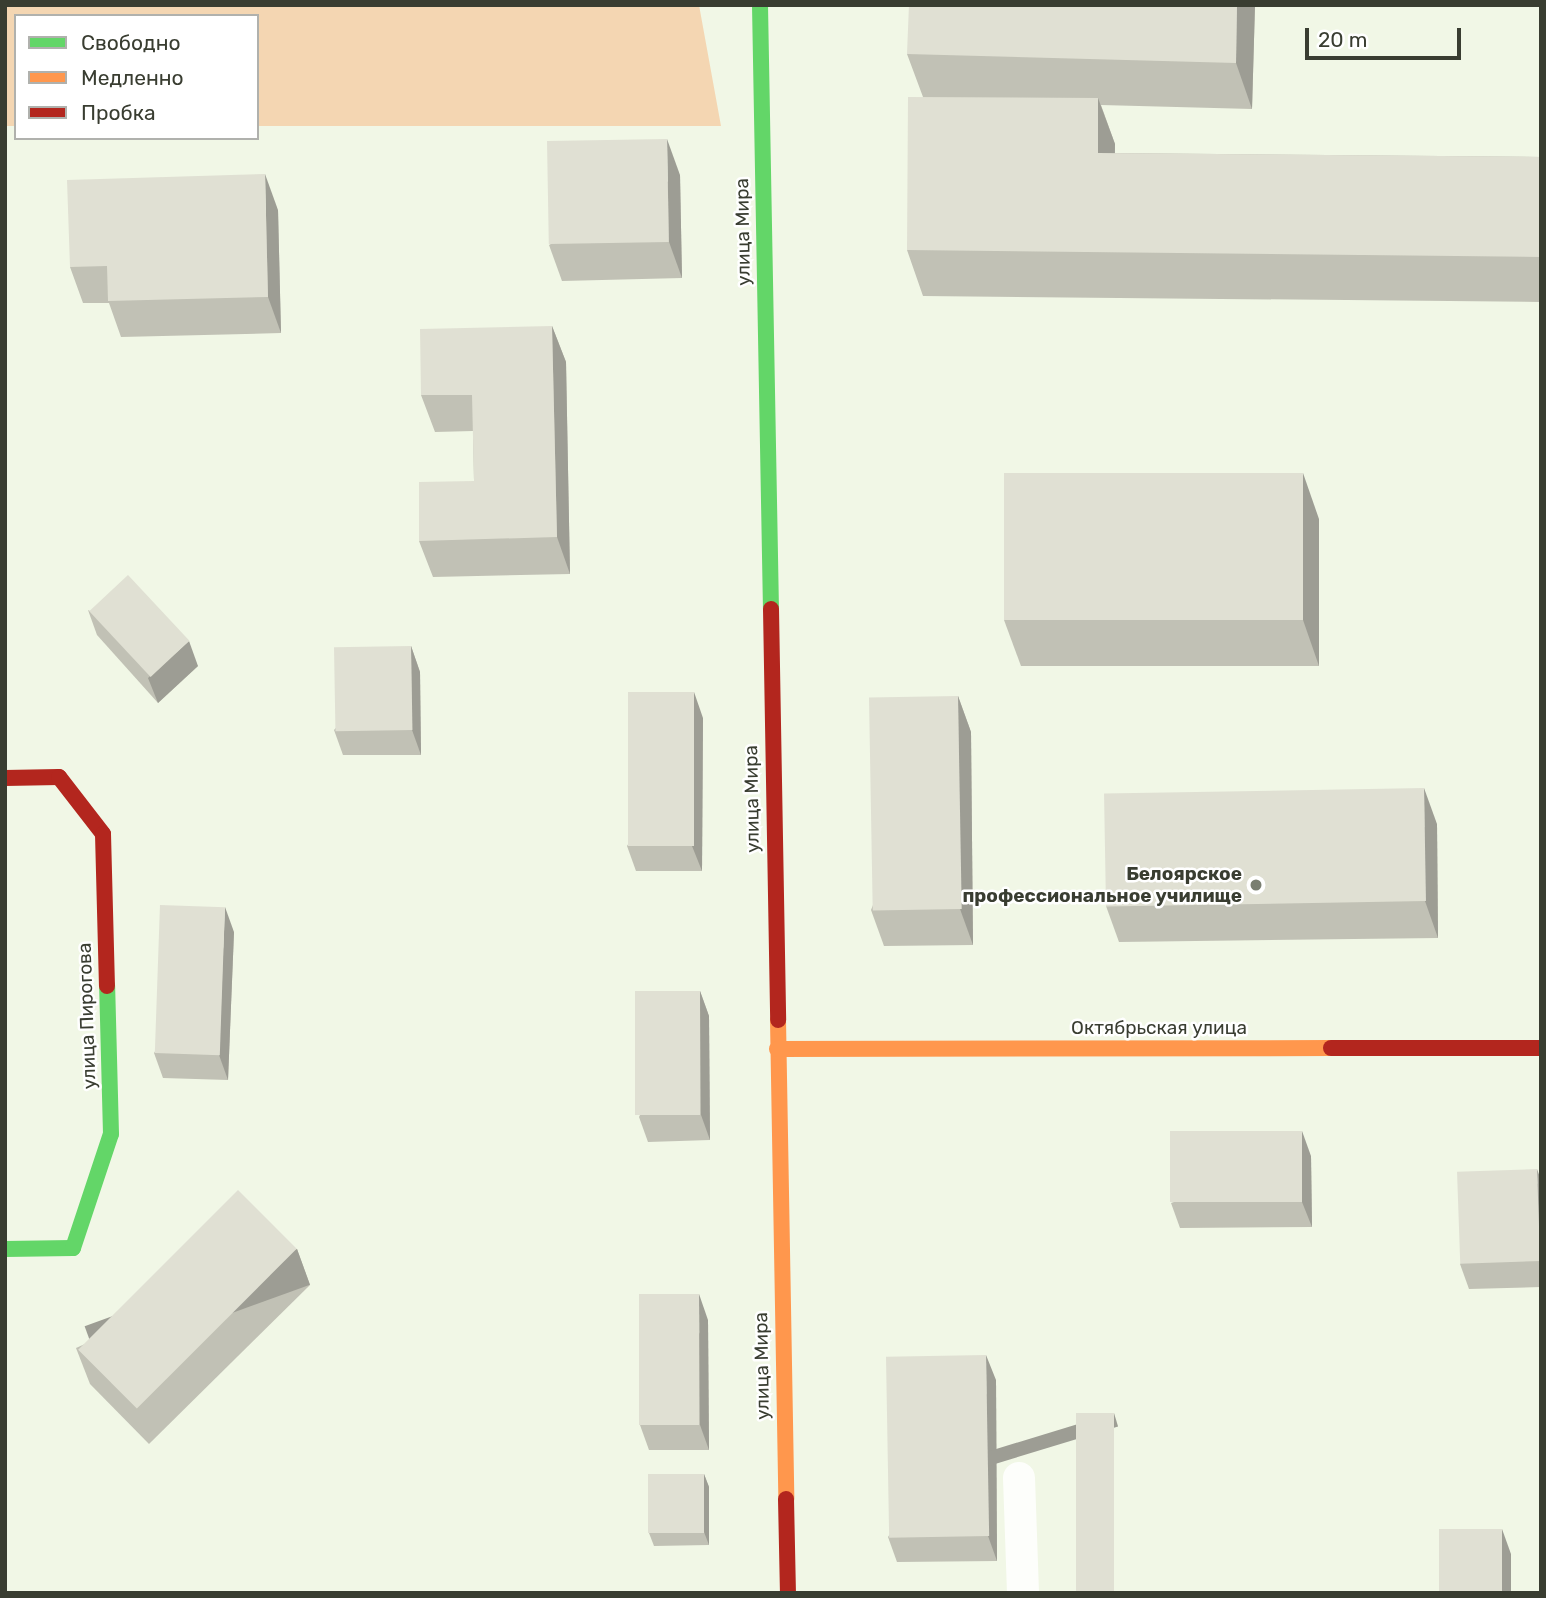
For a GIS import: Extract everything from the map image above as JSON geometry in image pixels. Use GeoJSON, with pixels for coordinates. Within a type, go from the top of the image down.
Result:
{"type":"FeatureCollection","features":[{"type":"Feature","properties":{"kind":"street","name":"улица Мира"},"geometry":{"type":"LineString","coordinates":[[760,5],[788,1593]]}},
{"type":"Feature","properties":{"kind":"street","name":"улица Пирогова"},"geometry":{"type":"LineString","coordinates":[[5,778],[59,777],[103,834],[111,1134],[73,1248],[5,1249]]}},
{"type":"Feature","properties":{"kind":"street","name":"Октябрьская улица"},"geometry":{"type":"LineString","coordinates":[[777,1049],[1541,1048]]}},
{"type":"Feature","properties":{"kind":"lane"},"geometry":{"type":"LineString","coordinates":[[1019,1478],[1023,1593]]}},
{"type":"Feature","properties":{"kind":"shaded area"},"geometry":{"type":"Polygon","coordinates":[[[5,5],[699,5],[721,126],[259,126],[259,14],[14,14],[14,126],[5,126],[5,5]]]}},
{"type":"Feature","properties":{"kind":"building"},"geometry":{"type":"Polygon","coordinates":[[[909,5],[1237,5],[1236,63],[907,54],[909,5]]]}},
{"type":"Feature","properties":{"kind":"building"},"geometry":{"type":"Polygon","coordinates":[[[908,97],[1098,98],[1098,153],[1541,157],[1541,257],[907,250],[908,97]]]}},
{"type":"Feature","properties":{"kind":"building"},"geometry":{"type":"Polygon","coordinates":[[[667,139],[669,242],[549,244],[547,141],[667,139]]]}},
{"type":"Feature","properties":{"kind":"building"},"geometry":{"type":"Polygon","coordinates":[[[265,174],[268,297],[108,301],[107,266],[70,267],[67,180],[265,174]]]}},
{"type":"Feature","properties":{"kind":"building"},"geometry":{"type":"Polygon","coordinates":[[[552,326],[557,537],[419,541],[419,482],[474,481],[472,395],[421,395],[420,329],[552,326]]]}},
{"type":"Feature","properties":{"kind":"building"},"geometry":{"type":"Polygon","coordinates":[[[1004,473],[1303,473],[1303,620],[1004,620],[1004,473]]]}},
{"type":"Feature","properties":{"kind":"building"},"geometry":{"type":"Polygon","coordinates":[[[128,575],[189,641],[151,677],[89,611],[128,575]]]}},
{"type":"Feature","properties":{"kind":"building"},"geometry":{"type":"Polygon","coordinates":[[[411,646],[412,730],[335,731],[334,647],[411,646]]]}},
{"type":"Feature","properties":{"kind":"building"},"geometry":{"type":"Polygon","coordinates":[[[628,692],[694,692],[694,846],[628,846],[628,692]]]}},
{"type":"Feature","properties":{"kind":"building"},"geometry":{"type":"Polygon","coordinates":[[[958,696],[962,909],[873,911],[869,698],[958,696]]]}},
{"type":"Feature","properties":{"kind":"building"},"geometry":{"type":"Polygon","coordinates":[[[1424,788],[1426,901],[1106,907],[1104,794],[1424,788]]]}},
{"type":"Feature","properties":{"kind":"building"},"geometry":{"type":"Polygon","coordinates":[[[160,905],[225,907],[220,1055],[155,1053],[160,905]]]}},
{"type":"Feature","properties":{"kind":"building"},"geometry":{"type":"Polygon","coordinates":[[[635,991],[700,991],[700,1115],[635,1115],[635,991]]]}},
{"type":"Feature","properties":{"kind":"building"},"geometry":{"type":"Polygon","coordinates":[[[1170,1131],[1302,1131],[1302,1202],[1170,1202],[1170,1131]]]}},
{"type":"Feature","properties":{"kind":"building"},"geometry":{"type":"Polygon","coordinates":[[[1537,1169],[1540,1261],[1460,1264],[1457,1172],[1537,1169]]]}},
{"type":"Feature","properties":{"kind":"building"},"geometry":{"type":"Polygon","coordinates":[[[238,1190],[297,1249],[137,1408],[78,1350],[238,1190]]]}},
{"type":"Feature","properties":{"kind":"building"},"geometry":{"type":"Polygon","coordinates":[[[639,1294],[699,1294],[699,1425],[639,1425],[639,1294]]]}},
{"type":"Feature","properties":{"kind":"building"},"geometry":{"type":"Polygon","coordinates":[[[986,1355],[989,1536],[889,1538],[886,1357],[986,1355]]]}},
{"type":"Feature","properties":{"kind":"building"},"geometry":{"type":"Polygon","coordinates":[[[1076,1413],[1114,1413],[1114,1593],[1076,1593],[1076,1413]]]}},
{"type":"Feature","properties":{"kind":"building"},"geometry":{"type":"Polygon","coordinates":[[[648,1474],[704,1474],[704,1533],[648,1533],[648,1474]]]}},
{"type":"Feature","properties":{"kind":"building"},"geometry":{"type":"Polygon","coordinates":[[[1439,1529],[1502,1529],[1502,1593],[1439,1593],[1439,1529]]]}},
{"type":"Feature","properties":{"kind":"traffic: fast"},"geometry":{"type":"LineString","coordinates":[[760,5],[771,609]]}},
{"type":"Feature","properties":{"kind":"traffic: fast"},"geometry":{"type":"LineString","coordinates":[[5,1249],[73,1248],[111,1134],[107,986]]}},
{"type":"Feature","properties":{"kind":"traffic: slow"},"geometry":{"type":"LineString","coordinates":[[778,1020],[786,1499]]}},
{"type":"Feature","properties":{"kind":"traffic: slow"},"geometry":{"type":"LineString","coordinates":[[777,1049],[1331,1048]]}},
{"type":"Feature","properties":{"kind":"traffic: jam"},"geometry":{"type":"LineString","coordinates":[[771,609],[778,1020]]}},
{"type":"Feature","properties":{"kind":"traffic: jam"},"geometry":{"type":"LineString","coordinates":[[5,778],[59,777],[103,834],[107,986]]}},
{"type":"Feature","properties":{"kind":"traffic: jam"},"geometry":{"type":"LineString","coordinates":[[1331,1048],[1541,1048]]}},
{"type":"Feature","properties":{"kind":"traffic: jam"},"geometry":{"type":"LineString","coordinates":[[786,1499],[788,1593]]}},
{"type":"Feature","properties":{"kind":"place","name":"Белоярское профессиональное училище"},"geometry":{"type":"Point","coordinates":[1256,885]}}]}
